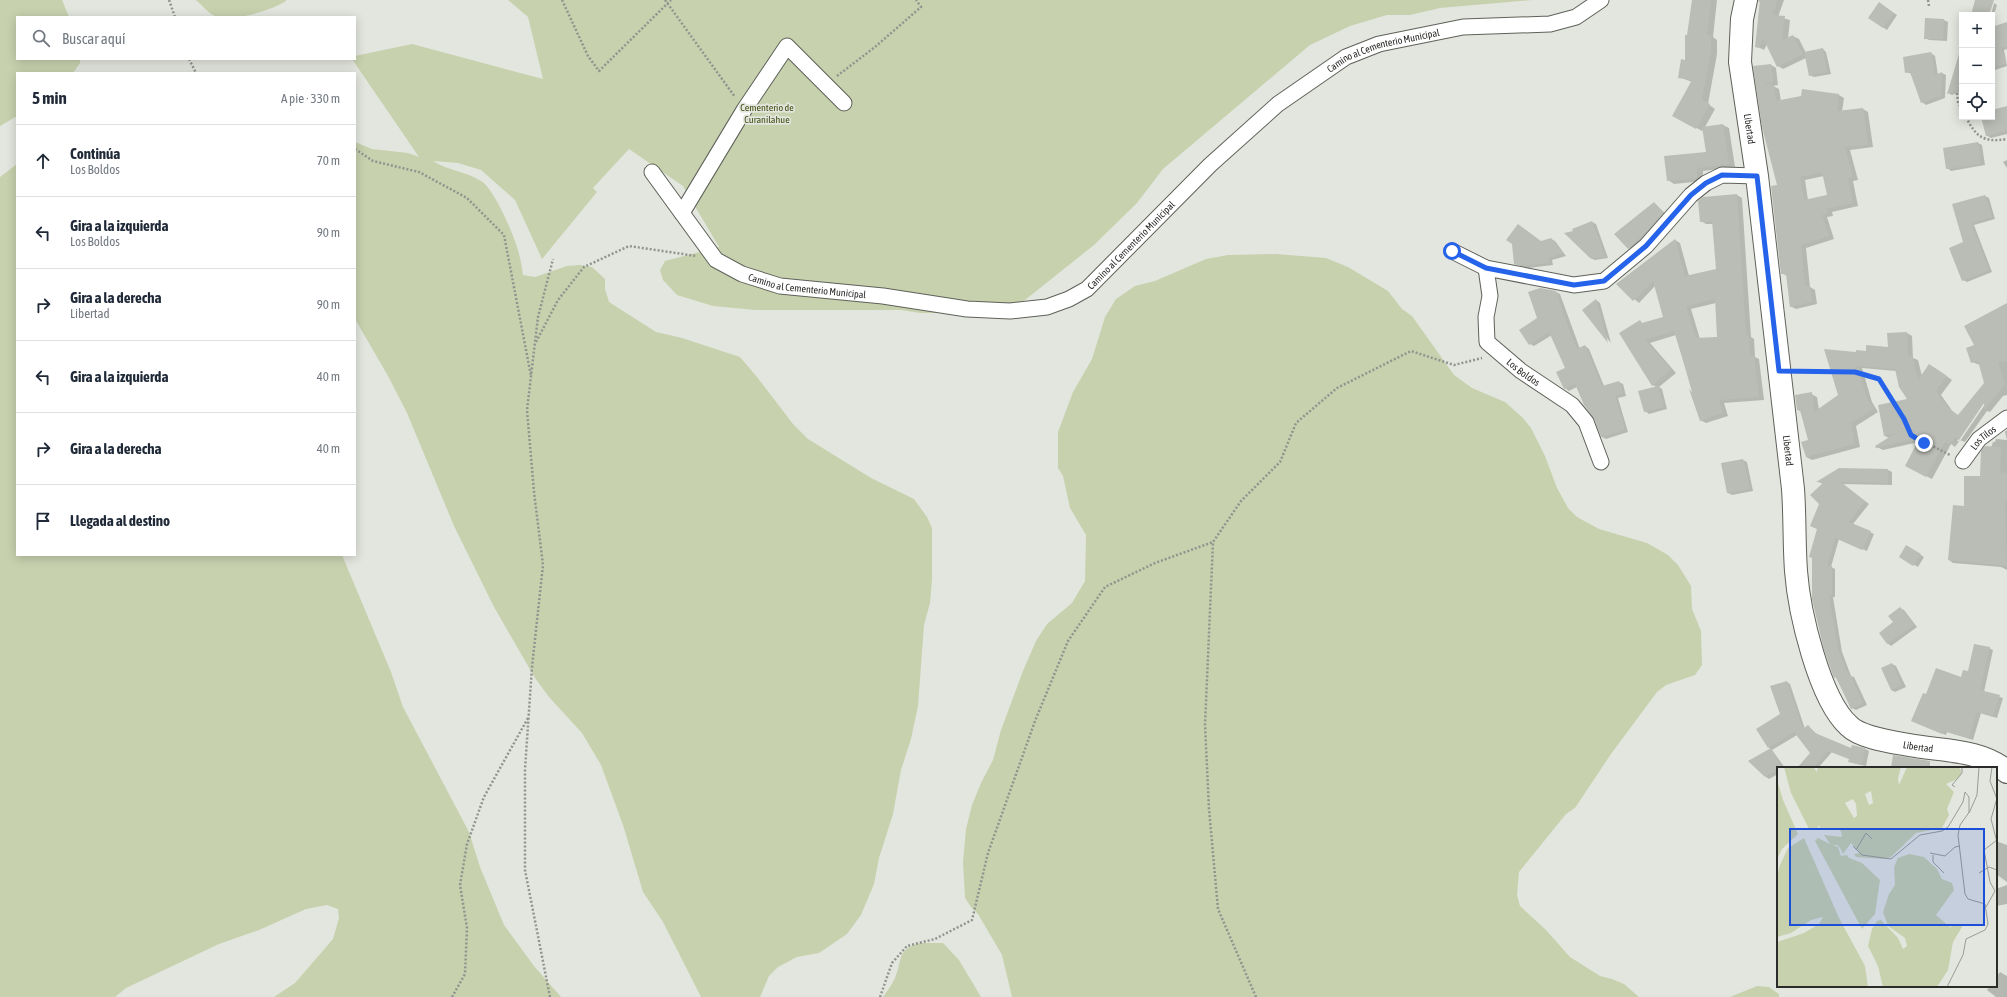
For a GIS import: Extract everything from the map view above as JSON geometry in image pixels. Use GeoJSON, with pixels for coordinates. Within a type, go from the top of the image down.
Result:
{"type":"FeatureCollection","features":[{"type":"Feature","properties":{"kind":"street","name":"Camino al Cementerio Municipal"},"geometry":{"type":"LineString","coordinates":[[652,172],[716,260],[742,274],[780,286],[883,296],[967,309],[1010,311],[1047,307],[1069,299],[1086,289],[1210,165],[1278,104],[1346,57],[1379,44],[1447,30],[1496,25],[1550,24],[1576,17],[1600,0]]}},
{"type":"Feature","properties":{"kind":"street","name":"Libertad"},"geometry":{"type":"LineString","coordinates":[[1746,0],[1742,19],[1740,62],[1757,176],[1793,489],[1796,524],[1796,571],[1804,623],[1819,673],[1834,708],[1850,727],[1870,737],[1982,758],[2000,766],[2007,772]]}},
{"type":"Feature","properties":{"kind":"street"},"geometry":{"type":"LineString","coordinates":[[682,213],[744,110],[787,46],[844,103]]}},
{"type":"Feature","properties":{"kind":"street"},"geometry":{"type":"LineString","coordinates":[[1452,251],[1486,268],[1574,285],[1604,281],[1646,246],[1691,195],[1706,183],[1722,175],[1757,176]]}},
{"type":"Feature","properties":{"kind":"street","name":"Los Boldos"},"geometry":{"type":"LineString","coordinates":[[1486,268],[1490,296],[1486,317],[1487,342],[1521,371],[1572,405],[1586,422],[1601,462]]}},
{"type":"Feature","properties":{"kind":"street","name":"Los Tilos"},"geometry":{"type":"LineString","coordinates":[[1964,461],[1980,439],[2007,418]]}},
{"type":"Feature","properties":{"kind":"path"},"geometry":{"type":"LineString","coordinates":[[169,0],[175,16]]}},
{"type":"Feature","properties":{"kind":"path"},"geometry":{"type":"LineString","coordinates":[[562,0],[588,56],[599,71],[671,0]]}},
{"type":"Feature","properties":{"kind":"path"},"geometry":{"type":"LineString","coordinates":[[665,0],[744,110]]}},
{"type":"Feature","properties":{"kind":"path"},"geometry":{"type":"LineString","coordinates":[[826,85],[875,47],[921,7],[916,0]]}},
{"type":"Feature","properties":{"kind":"path"},"geometry":{"type":"LineString","coordinates":[[1928,0],[1929,6]]}},
{"type":"Feature","properties":{"kind":"path"},"geometry":{"type":"LineString","coordinates":[[190,60],[196,72]]}},
{"type":"Feature","properties":{"kind":"path"},"geometry":{"type":"LineString","coordinates":[[1957,94],[1959,104]]}},
{"type":"Feature","properties":{"kind":"path"},"geometry":{"type":"LineString","coordinates":[[1968,120],[1973,131],[1983,139],[1997,141],[2007,139]]}},
{"type":"Feature","properties":{"kind":"path"},"geometry":{"type":"LineString","coordinates":[[356,150],[373,161],[419,172],[467,198],[504,235],[531,378]]}},
{"type":"Feature","properties":{"kind":"path"},"geometry":{"type":"LineString","coordinates":[[535,345],[558,300],[584,267],[629,246],[716,260]]}},
{"type":"Feature","properties":{"kind":"path"},"geometry":{"type":"LineString","coordinates":[[550,997],[525,870],[525,769],[532,667],[543,565],[534,492],[528,410],[538,317],[553,259]]}},
{"type":"Feature","properties":{"kind":"path"},"geometry":{"type":"LineString","coordinates":[[1256,997],[1218,909],[1209,810],[1205,725],[1213,542],[1242,501],[1280,462],[1296,423],[1337,388],[1411,351],[1454,365],[1500,354]]}},
{"type":"Feature","properties":{"kind":"path"},"geometry":{"type":"LineString","coordinates":[[1779,371],[1855,372],[1879,379],[1904,419],[1911,435],[1964,461]]}},
{"type":"Feature","properties":{"kind":"path"},"geometry":{"type":"LineString","coordinates":[[880,997],[892,963],[907,946],[935,939],[972,920],[988,853],[1035,721],[1068,641],[1105,587],[1155,563],[1213,542]]}},
{"type":"Feature","properties":{"kind":"path"},"geometry":{"type":"LineString","coordinates":[[452,997],[465,974],[467,928],[460,885],[467,844],[484,796],[529,717]]}},
{"type":"Feature","properties":{"kind":"green space"},"geometry":{"type":"Polygon","coordinates":[[[0,0],[62,0],[69,16],[16,16],[16,60],[80,60],[80,63],[74,72],[16,72],[16,117],[0,126],[0,0]]]}},
{"type":"Feature","properties":{"kind":"green space"},"geometry":{"type":"Polygon","coordinates":[[[196,0],[286,0],[280,5],[262,12],[244,16],[215,16],[207,11],[196,0]]]}},
{"type":"Feature","properties":{"kind":"green space","name":"Cementerio de Curanilahue"},"geometry":{"type":"Polygon","coordinates":[[[508,0],[1532,0],[1440,8],[1410,15],[1387,15],[1350,26],[1310,45],[1163,169],[1137,203],[1094,245],[1025,300],[1007,308],[977,313],[920,313],[901,310],[755,310],[713,306],[677,295],[663,280],[660,270],[665,261],[719,247],[683,186],[629,149],[593,188],[597,192],[542,259],[515,200],[481,170],[458,163],[433,161],[481,181],[492,193],[509,226],[517,247],[523,275],[535,277],[567,266],[580,265],[592,267],[605,279],[605,289],[609,302],[656,332],[682,338],[740,357],[793,424],[808,439],[871,478],[914,499],[927,517],[932,528],[932,579],[930,603],[924,625],[918,706],[911,739],[901,770],[893,814],[879,858],[874,884],[861,915],[847,934],[819,953],[797,957],[778,967],[769,976],[760,997],[701,997],[663,922],[643,892],[623,825],[601,765],[582,733],[549,697],[535,678],[494,607],[454,526],[407,413],[388,376],[356,321],[356,142],[372,149],[408,153],[419,157],[353,60],[356,60],[356,56],[412,44],[543,79],[528,17],[508,0]]]}},
{"type":"Feature","properties":{"kind":"green space"},"geometry":{"type":"Polygon","coordinates":[[[16,165],[16,556],[342,556],[391,672],[403,707],[469,832],[480,867],[504,925],[534,966],[561,997],[274,997],[295,983],[333,939],[339,918],[338,909],[327,905],[306,909],[259,930],[219,944],[126,988],[115,997],[0,997],[0,177],[16,165]]]}},
{"type":"Feature","properties":{"kind":"green space"},"geometry":{"type":"Polygon","coordinates":[[[1276,254],[1326,258],[1348,267],[1388,291],[1402,309],[1412,316],[1454,375],[1472,388],[1505,402],[1523,418],[1531,428],[1545,456],[1557,488],[1568,508],[1577,517],[1599,529],[1647,543],[1668,555],[1678,565],[1691,586],[1692,609],[1701,631],[1702,665],[1695,675],[1666,685],[1657,692],[1611,754],[1575,808],[1566,814],[1519,872],[1517,895],[1520,906],[1546,930],[1570,957],[1600,976],[1624,984],[1639,997],[1012,997],[1002,955],[978,914],[965,898],[963,862],[966,829],[972,805],[993,760],[1001,730],[1036,641],[1047,624],[1072,603],[1085,581],[1086,535],[1070,508],[1063,476],[1058,468],[1058,432],[1073,392],[1092,359],[1105,317],[1116,299],[1135,286],[1155,281],[1206,259],[1228,255],[1276,254]]]}},
{"type":"Feature","properties":{"kind":"green space"},"geometry":{"type":"Polygon","coordinates":[[[920,943],[943,943],[959,960],[981,997],[883,997],[895,978],[904,952],[912,946],[920,943]]]}},
{"type":"Feature","properties":{"kind":"green space"},"geometry":{"type":"Polygon","coordinates":[[[1757,986],[1769,987],[1779,994],[1779,997],[1730,997],[1757,986]]]}},
{"type":"Feature","properties":{"kind":"building"},"geometry":{"type":"Polygon","coordinates":[[[1692,0],[1711,0],[1707,35],[1711,35],[1711,50],[1702,100],[1710,104],[1696,129],[1672,116],[1692,80],[1678,78],[1681,59],[1685,60],[1685,35],[1687,35],[1692,0]]]}},
{"type":"Feature","properties":{"kind":"building"},"geometry":{"type":"Polygon","coordinates":[[[1760,0],[1778,0],[1772,15],[1785,16],[1782,40],[1793,35],[1803,54],[1777,67],[1763,38],[1759,48],[1755,47],[1760,0]]]}},
{"type":"Feature","properties":{"kind":"building"},"geometry":{"type":"Polygon","coordinates":[[[1975,0],[1994,0],[1990,12],[1972,12],[1975,0]]]}},
{"type":"Feature","properties":{"kind":"building"},"geometry":{"type":"Polygon","coordinates":[[[1879,2],[1894,13],[1883,28],[1868,18],[1879,2]]]}},
{"type":"Feature","properties":{"kind":"building"},"geometry":{"type":"Polygon","coordinates":[[[1925,18],[1944,19],[1943,39],[1924,39],[1925,18]]]}},
{"type":"Feature","properties":{"kind":"building"},"geometry":{"type":"Polygon","coordinates":[[[2007,22],[2007,46],[2001,48],[2006,63],[1995,67],[1995,48],[1995,26],[2007,22]]]}},
{"type":"Feature","properties":{"kind":"building"},"geometry":{"type":"Polygon","coordinates":[[[1823,48],[1827,72],[1809,76],[1804,52],[1823,48]]]}},
{"type":"Feature","properties":{"kind":"building"},"geometry":{"type":"Polygon","coordinates":[[[1931,52],[1935,75],[1942,72],[1941,96],[1921,103],[1910,72],[1905,73],[1903,57],[1931,52]]]}},
{"type":"Feature","properties":{"kind":"building"},"geometry":{"type":"Polygon","coordinates":[[[1959,54],[1959,89],[1947,94],[1959,54]]]}},
{"type":"Feature","properties":{"kind":"building"},"geometry":{"type":"Polygon","coordinates":[[[1771,64],[1773,82],[1764,84],[1774,85],[1776,101],[1801,96],[1802,89],[1839,94],[1837,111],[1863,108],[1868,145],[1845,147],[1853,177],[1848,178],[1853,203],[1827,209],[1828,213],[1822,215],[1829,236],[1801,245],[1805,286],[1810,286],[1812,302],[1790,307],[1786,274],[1781,274],[1771,186],[1777,185],[1762,127],[1753,66],[1771,64]],[[1822,172],[1800,177],[1804,200],[1827,195],[1822,172]]]}},
{"type":"Feature","properties":{"kind":"building"},"geometry":{"type":"Polygon","coordinates":[[[2007,106],[2007,131],[1986,136],[1982,120],[1995,120],[1995,109],[2007,106]]]}},
{"type":"Feature","properties":{"kind":"building"},"geometry":{"type":"Polygon","coordinates":[[[1723,124],[1729,164],[1697,168],[1697,178],[1667,181],[1664,156],[1706,152],[1702,127],[1723,124]]]}},
{"type":"Feature","properties":{"kind":"building"},"geometry":{"type":"Polygon","coordinates":[[[1978,142],[1981,164],[1946,169],[1943,148],[1978,142]]]}},
{"type":"Feature","properties":{"kind":"building"},"geometry":{"type":"Polygon","coordinates":[[[1737,194],[1746,335],[1749,335],[1750,355],[1754,355],[1759,397],[1719,400],[1723,413],[1700,421],[1689,389],[1693,393],[1674,331],[1645,340],[1671,369],[1652,386],[1619,333],[1640,320],[1642,323],[1663,317],[1653,281],[1633,301],[1616,284],[1675,239],[1685,276],[1716,269],[1712,221],[1700,222],[1698,201],[1703,197],[1737,194]],[[1715,299],[1686,306],[1696,338],[1717,337],[1715,299]]]}},
{"type":"Feature","properties":{"kind":"building"},"geometry":{"type":"Polygon","coordinates":[[[1985,195],[1992,217],[1971,223],[1989,270],[1962,281],[1949,248],[1963,242],[1952,204],[1985,195]]]}},
{"type":"Feature","properties":{"kind":"building"},"geometry":{"type":"Polygon","coordinates":[[[1654,202],[1664,213],[1628,249],[1614,234],[1654,202]]]}},
{"type":"Feature","properties":{"kind":"building"},"geometry":{"type":"Polygon","coordinates":[[[1592,221],[1605,257],[1590,258],[1564,233],[1573,231],[1572,229],[1592,221]]]}},
{"type":"Feature","properties":{"kind":"building"},"geometry":{"type":"Polygon","coordinates":[[[1518,224],[1541,241],[1551,238],[1563,253],[1549,258],[1549,263],[1523,266],[1514,264],[1512,244],[1506,240],[1518,224]]]}},
{"type":"Feature","properties":{"kind":"building"},"geometry":{"type":"Polygon","coordinates":[[[1540,288],[1556,291],[1577,349],[1585,345],[1602,386],[1619,381],[1623,394],[1615,396],[1625,430],[1601,437],[1594,419],[1584,405],[1575,384],[1564,389],[1556,372],[1565,368],[1549,332],[1529,345],[1519,330],[1537,318],[1528,292],[1540,288]]]}},
{"type":"Feature","properties":{"kind":"building"},"geometry":{"type":"Polygon","coordinates":[[[1596,299],[1608,343],[1582,310],[1596,299]]]}},
{"type":"Feature","properties":{"kind":"building"},"geometry":{"type":"Polygon","coordinates":[[[2007,303],[2007,362],[1998,361],[2005,384],[1984,410],[1984,403],[1959,440],[1955,437],[1950,444],[1945,442],[1926,477],[1905,466],[1920,437],[1876,448],[1875,446],[1896,433],[1884,436],[1878,405],[1907,399],[1899,387],[1895,369],[1857,366],[1867,398],[1874,409],[1851,423],[1855,444],[1806,457],[1801,442],[1808,440],[1800,410],[1797,410],[1795,395],[1812,392],[1814,412],[1838,395],[1824,349],[1856,352],[1856,350],[1866,351],[1866,345],[1888,347],[1887,333],[1907,332],[1908,357],[1912,356],[1918,380],[1929,364],[1947,376],[1936,391],[1947,407],[1958,415],[1984,383],[1978,361],[1971,363],[1966,348],[1974,345],[1964,326],[2007,303]]]}},
{"type":"Feature","properties":{"kind":"building"},"geometry":{"type":"Polygon","coordinates":[[[1658,386],[1664,407],[1644,412],[1638,391],[1658,386]]]}},
{"type":"Feature","properties":{"kind":"building"},"geometry":{"type":"Polygon","coordinates":[[[1985,446],[2001,447],[2000,473],[2007,472],[2007,502],[2005,502],[2007,566],[1948,560],[1953,505],[1964,506],[1964,476],[1980,476],[1981,451],[1985,446]]]}},
{"type":"Feature","properties":{"kind":"building"},"geometry":{"type":"Polygon","coordinates":[[[1743,459],[1750,489],[1727,493],[1721,463],[1743,459]]]}},
{"type":"Feature","properties":{"kind":"building"},"geometry":{"type":"Polygon","coordinates":[[[1839,468],[1888,469],[1888,483],[1841,482],[1865,501],[1849,522],[1871,531],[1862,550],[1835,538],[1827,566],[1832,566],[1832,595],[1829,595],[1838,649],[1848,675],[1850,674],[1863,703],[1851,709],[1836,677],[1834,678],[1824,650],[1812,599],[1812,558],[1809,557],[1817,529],[1810,526],[1819,504],[1810,495],[1824,482],[1816,482],[1839,468]]]}},
{"type":"Feature","properties":{"kind":"building"},"geometry":{"type":"Polygon","coordinates":[[[1906,545],[1921,554],[1913,566],[1899,557],[1906,545]]]}},
{"type":"Feature","properties":{"kind":"building"},"geometry":{"type":"Polygon","coordinates":[[[1900,607],[1914,625],[1887,644],[1879,633],[1893,622],[1888,616],[1900,607]]]}},
{"type":"Feature","properties":{"kind":"building"},"geometry":{"type":"Polygon","coordinates":[[[1974,644],[1990,647],[1980,690],[2000,695],[1993,717],[1977,712],[1969,738],[1943,731],[1942,734],[1911,721],[1923,693],[1926,694],[1936,668],[1961,677],[1963,670],[1968,671],[1974,644]]]}},
{"type":"Feature","properties":{"kind":"building"},"geometry":{"type":"Polygon","coordinates":[[[1892,663],[1902,685],[1891,690],[1881,668],[1892,663]]]}},
{"type":"Feature","properties":{"kind":"building"},"geometry":{"type":"Polygon","coordinates":[[[1787,681],[1803,729],[1808,725],[1815,733],[1851,748],[1852,745],[1865,748],[1862,765],[1848,762],[1849,759],[1828,751],[1814,767],[1798,767],[1810,753],[1794,732],[1768,748],[1756,729],[1780,714],[1770,686],[1787,681]]]}},
{"type":"Feature","properties":{"kind":"building"},"geometry":{"type":"Polygon","coordinates":[[[1771,748],[1782,767],[1777,767],[1777,770],[1765,777],[1748,761],[1771,748]]]}},
{"type":"Feature","properties":{"kind":"building"},"geometry":{"type":"Polygon","coordinates":[[[1893,755],[1930,761],[1930,767],[1891,767],[1893,755]]]}},
{"type":"Feature","properties":{"kind":"route"},"geometry":{"type":"LineString","coordinates":[[1452,251],[1486,268],[1574,285],[1604,281],[1646,246],[1691,195],[1706,183],[1722,175],[1757,176],[1779,371],[1855,372],[1879,379],[1893,399],[1911,435],[1924,443]]}}]}
